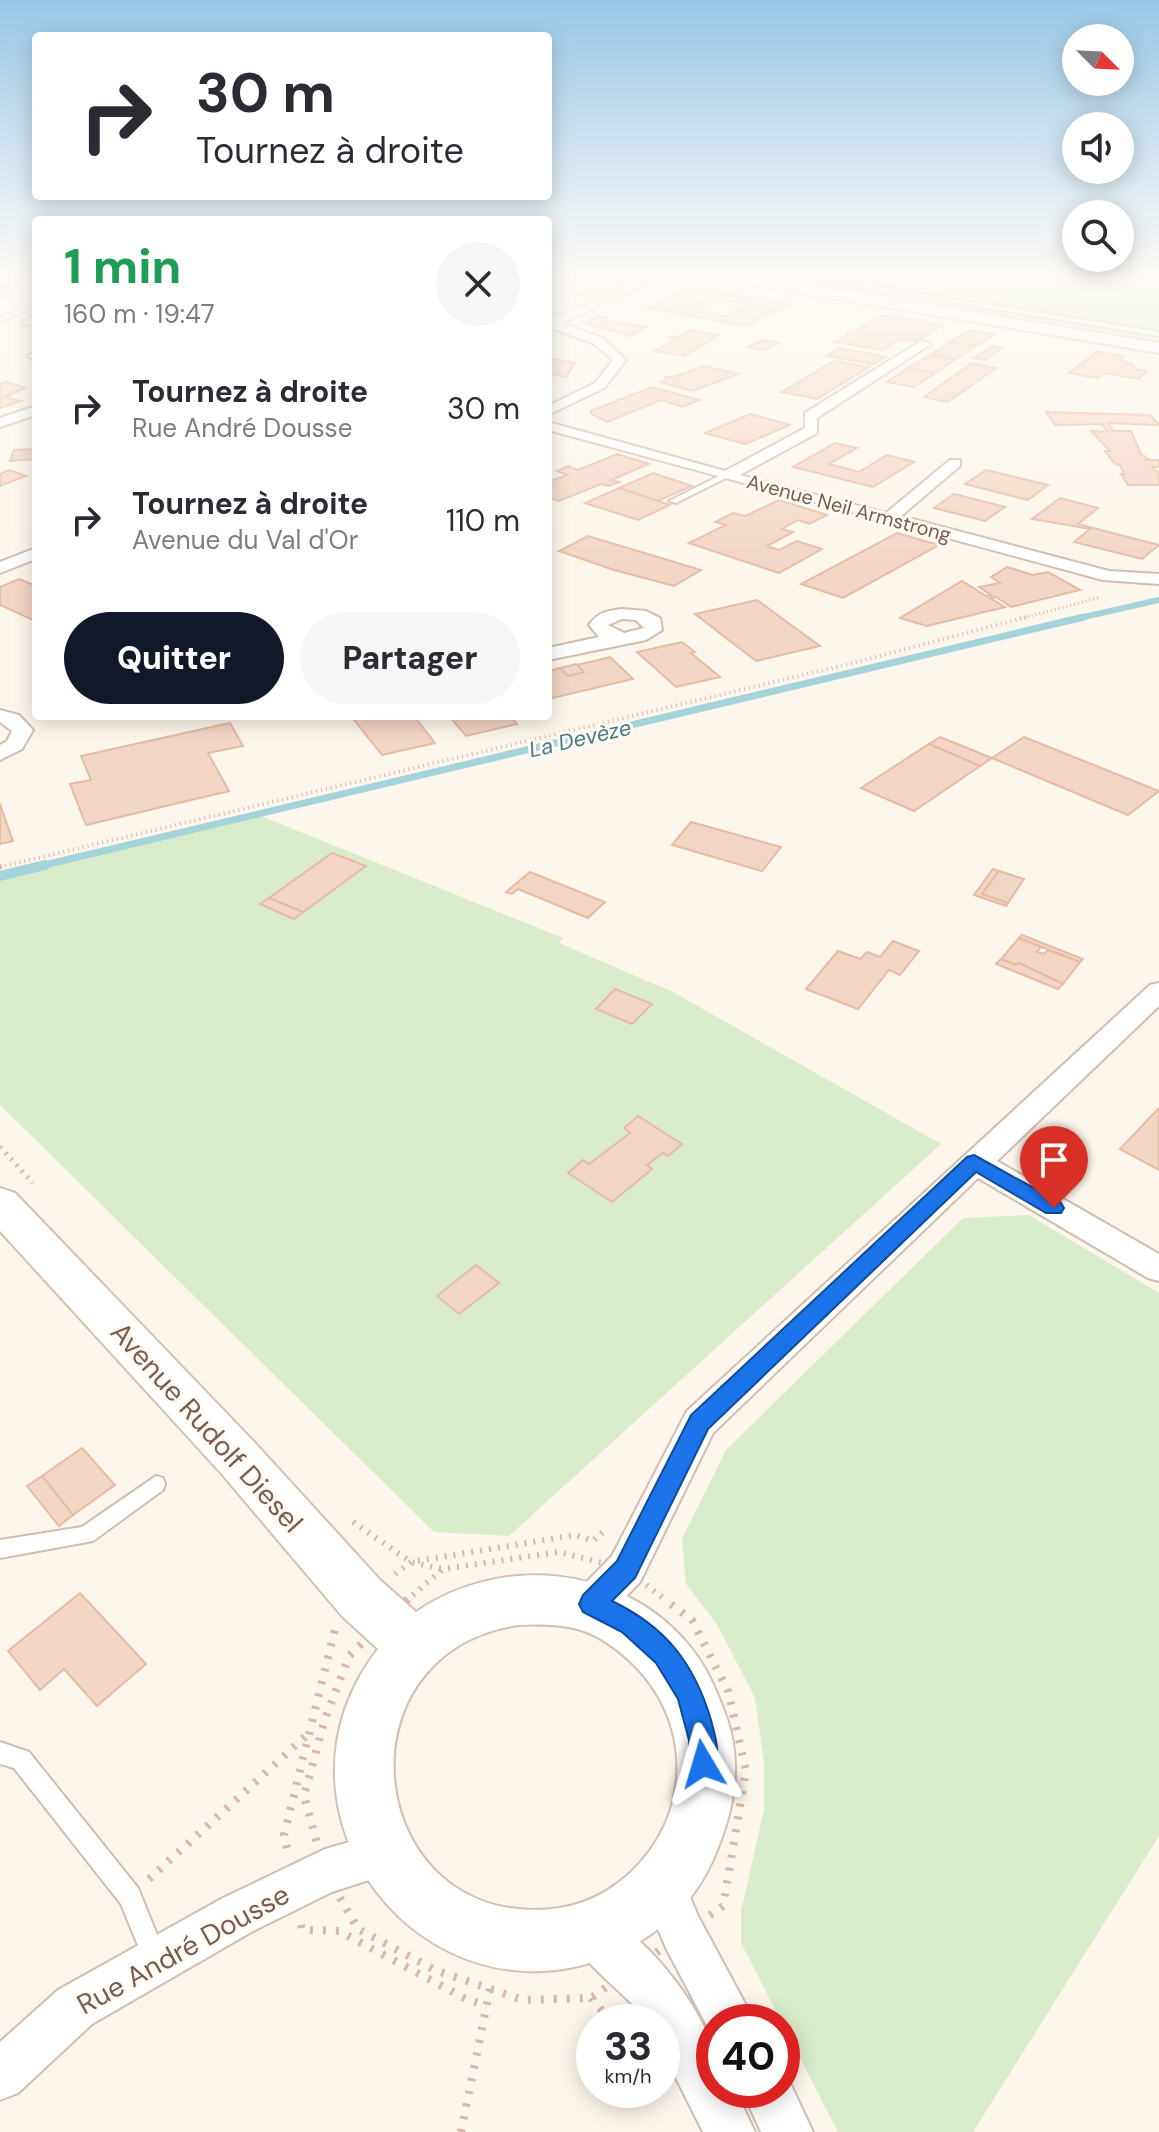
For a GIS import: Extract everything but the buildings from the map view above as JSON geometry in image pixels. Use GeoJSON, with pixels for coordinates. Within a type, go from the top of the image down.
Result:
{"type":"FeatureCollection","features":[{"type":"Feature","properties":{"kind":"street"},"geometry":{"type":"LineString","coordinates":[[552,409],[588,392],[613,374]]}},
{"type":"Feature","properties":{"kind":"street"},"geometry":{"type":"LineString","coordinates":[[726,476],[812,430],[810,416],[876,374]]}},
{"type":"Feature","properties":{"kind":"street"},"geometry":{"type":"LineString","coordinates":[[0,423],[32,411]]}},
{"type":"Feature","properties":{"kind":"street","name":"Avenue Neil Armstrong"},"geometry":{"type":"LineString","coordinates":[[552,427],[1109,576],[1155,580]]}},
{"type":"Feature","properties":{"kind":"street"},"geometry":{"type":"LineString","coordinates":[[889,518],[955,463]]}},
{"type":"Feature","properties":{"kind":"street"},"geometry":{"type":"LineString","coordinates":[[0,568],[32,555]]}},
{"type":"Feature","properties":{"kind":"street"},"geometry":{"type":"LineString","coordinates":[[552,653],[617,638]]}},
{"type":"Feature","properties":{"kind":"street"},"geometry":{"type":"LineString","coordinates":[[0,716],[20,724],[23,730],[15,745],[0,754]]}},
{"type":"Feature","properties":{"kind":"street"},"geometry":{"type":"LineString","coordinates":[[609,1586],[700,1422],[1159,991]]}},
{"type":"Feature","properties":{"kind":"street"},"geometry":{"type":"LineString","coordinates":[[974,1162],[1159,1269]]}},
{"type":"Feature","properties":{"kind":"street","name":"Avenue Rudolf Diesel"},"geometry":{"type":"LineString","coordinates":[[0,1204],[238,1458],[361,1598],[400,1633]]}},
{"type":"Feature","properties":{"kind":"street"},"geometry":{"type":"LineString","coordinates":[[609,1586],[499,1600],[455,1618],[400,1633],[390,1682],[372,1722],[365,1766],[369,1811],[384,1854],[411,1893],[449,1923],[495,1941],[612,1950],[664,2003],[730,2132]]}},
{"type":"Feature","properties":{"kind":"street"},"geometry":{"type":"LineString","coordinates":[[609,1586],[631,1624],[665,1654],[690,1694],[703,1740],[703,1789],[672,1907],[722,2004]]}},
{"type":"Feature","properties":{"kind":"street","name":"Rue André Dousse"},"geometry":{"type":"LineString","coordinates":[[0,2075],[75,2007],[237,1915],[325,1872],[384,1854]]}},
{"type":"Feature","properties":{"kind":"street"},"geometry":{"type":"LineString","coordinates":[[612,1950],[630,1912],[672,1907]]}},
{"type":"Feature","properties":{"kind":"street"},"geometry":{"type":"LineString","coordinates":[[776,2108],[788,2132]]}},
{"type":"Feature","properties":{"kind":"lane"},"geometry":{"type":"LineString","coordinates":[[673,501],[726,476]]}},
{"type":"Feature","properties":{"kind":"lane"},"geometry":{"type":"LineString","coordinates":[[0,1549],[86,1535],[156,1484]]}},
{"type":"Feature","properties":{"kind":"lane"},"geometry":{"type":"LineString","coordinates":[[0,1753],[21,1760],[130,1896],[155,1961]]}},
{"type":"Feature","properties":{"kind":"path"},"geometry":{"type":"LineString","coordinates":[[0,867],[845,665],[1155,580]]}},
{"type":"Feature","properties":{"kind":"path"},"geometry":{"type":"LineString","coordinates":[[559,1552],[609,1586],[692,1620],[728,1691],[746,1771],[723,1906],[672,1907],[612,1950],[591,1998],[523,2000],[435,1970],[358,1929],[325,1872],[304,1796],[324,1722],[349,1656],[400,1633],[443,1569],[559,1552]]}},
{"type":"Feature","properties":{"kind":"path"},"geometry":{"type":"LineString","coordinates":[[130,1896],[308,1734]]}},
{"type":"Feature","properties":{"kind":"path"},"geometry":{"type":"LineString","coordinates":[[461,2132],[490,1989]]}},
{"type":"Feature","properties":{"kind":"path"},"geometry":{"type":"LineString","coordinates":[[591,1998],[596,2004]]}},
{"type":"Feature","properties":{"kind":"green space"},"geometry":{"type":"Polygon","coordinates":[[[256,814],[563,938],[559,943],[673,992],[941,1144],[509,1536],[434,1532],[0,1105],[0,876],[256,814]]]}},
{"type":"Feature","properties":{"kind":"green space"},"geometry":{"type":"Polygon","coordinates":[[[1029,1215],[1159,1293],[1159,1836],[973,2132],[838,2132],[800,2058],[800,2004],[772,2004],[741,1943],[741,1912],[764,1809],[764,1763],[755,1698],[718,1626],[686,1584],[682,1539],[726,1450],[963,1218],[1029,1215]]]}},
{"type":"Feature","properties":{"kind":"waterway","name":"La Devèze"},"geometry":{"type":"LineString","coordinates":[[1075,619],[1159,600]]}},
{"type":"Feature","properties":{"kind":"waterway","name":"La Devèze"},"geometry":{"type":"LineString","coordinates":[[36,867],[1084,617]]}},
{"type":"Feature","properties":{"kind":"waterway","name":"La Devèze"},"geometry":{"type":"LineString","coordinates":[[0,876],[45,865]]}},
{"type":"Feature","properties":{"kind":"route"},"geometry":{"type":"LineString","coordinates":[[703,1764],[703,1740],[690,1694],[665,1654],[631,1624],[592,1604],[626,1569],[700,1422],[974,1162],[1054,1208]]}}]}
